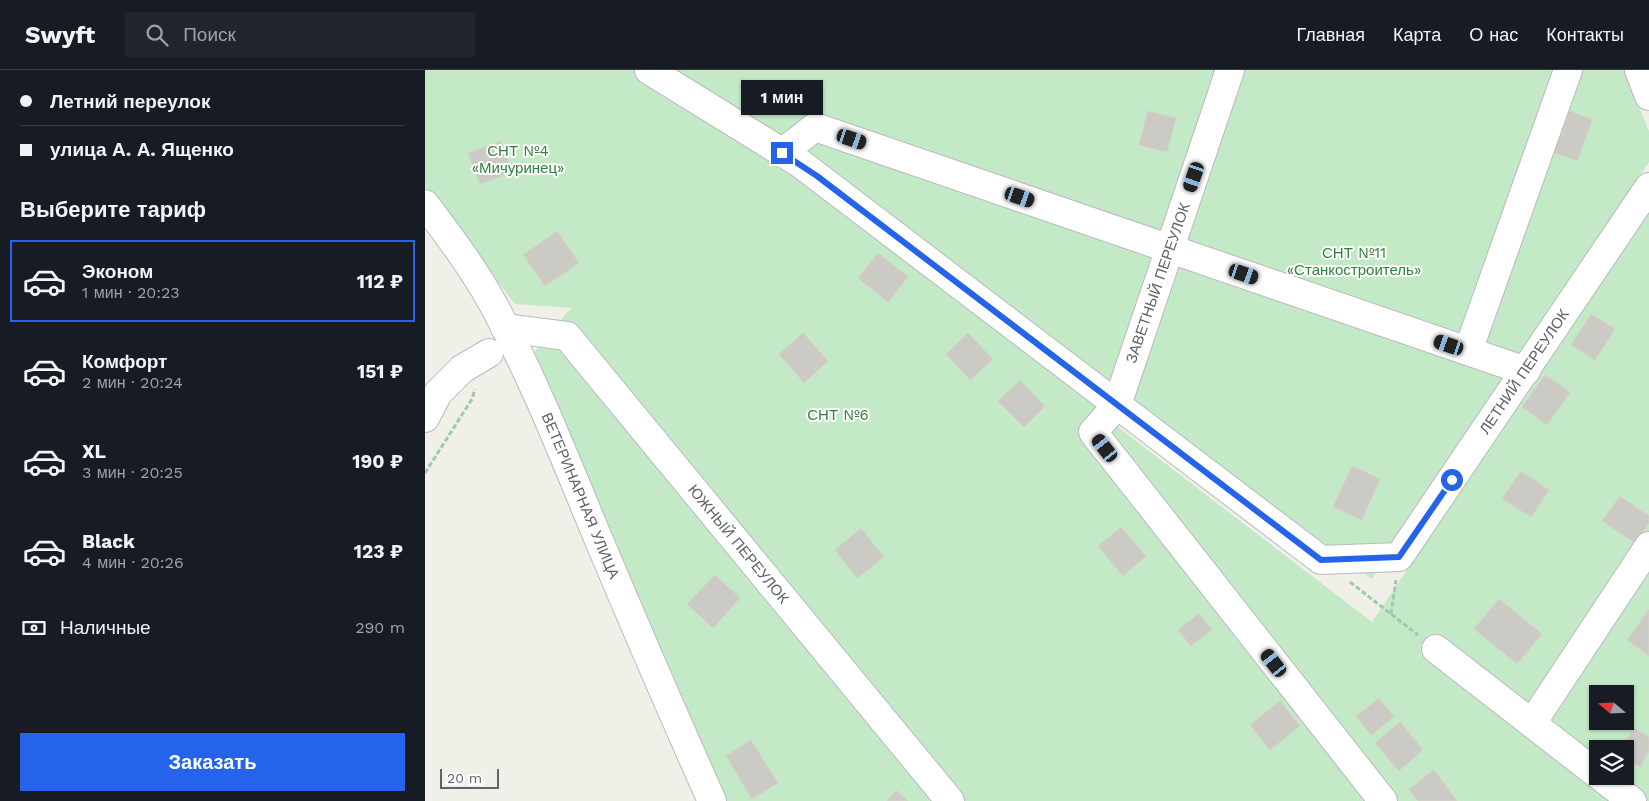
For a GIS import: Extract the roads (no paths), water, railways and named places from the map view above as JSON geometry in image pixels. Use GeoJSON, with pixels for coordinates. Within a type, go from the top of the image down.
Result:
{"type":"FeatureCollection","features":[{"type":"Feature","properties":{"kind":"street"},"geometry":{"type":"LineString","coordinates":[[649,70],[801,164],[1117,405]]}},
{"type":"Feature","properties":{"kind":"street","name":"ЗАВЕТНЫЙ ПЕРЕУЛОК"},"geometry":{"type":"LineString","coordinates":[[1230,70],[1117,405],[1093,432],[1383,801]]}},
{"type":"Feature","properties":{"kind":"street"},"geometry":{"type":"LineString","coordinates":[[1468,351],[1568,70]]}},
{"type":"Feature","properties":{"kind":"street"},"geometry":{"type":"LineString","coordinates":[[1639,70],[1649,96]]}},
{"type":"Feature","properties":{"kind":"street"},"geometry":{"type":"LineString","coordinates":[[782,153],[815,126],[1526,371]]}},
{"type":"Feature","properties":{"kind":"street","name":"ЛЕТНИЙ ПЕРЕУЛОК"},"geometry":{"type":"LineString","coordinates":[[1117,405],[1321,560],[1399,557],[1649,187]]}},
{"type":"Feature","properties":{"kind":"street","name":"ВЕТЕРИНАРНАЯ УЛИЦА"},"geometry":{"type":"LineString","coordinates":[[425,204],[493,303],[518,353],[711,801]]}},
{"type":"Feature","properties":{"kind":"street","name":"ЮЖНЫЙ ПЕРЕУЛОК"},"geometry":{"type":"LineString","coordinates":[[505,328],[567,336],[950,801]]}},
{"type":"Feature","properties":{"kind":"street"},"geometry":{"type":"LineString","coordinates":[[425,418],[438,393],[462,369],[489,353]]}},
{"type":"Feature","properties":{"kind":"street"},"geometry":{"type":"LineString","coordinates":[[1532,723],[1649,546]]}},
{"type":"Feature","properties":{"kind":"street"},"geometry":{"type":"LineString","coordinates":[[1436,649],[1589,767]]}},
{"type":"Feature","properties":{"kind":"street"},"geometry":{"type":"LineString","coordinates":[[1612,785],[1632,801]]}},
{"type":"Feature","properties":{"kind":"park label","name":"СНТ №4 «Мичуринец»"},"geometry":{"type":"Point","coordinates":[518,160]}},
{"type":"Feature","properties":{"kind":"park label","name":"СНТ №11 «Станкостроитель»"},"geometry":{"type":"Point","coordinates":[1354,262]}},
{"type":"Feature","properties":{"kind":"park label","name":"СНТ №6"},"geometry":{"type":"Point","coordinates":[838,415]}}]}
